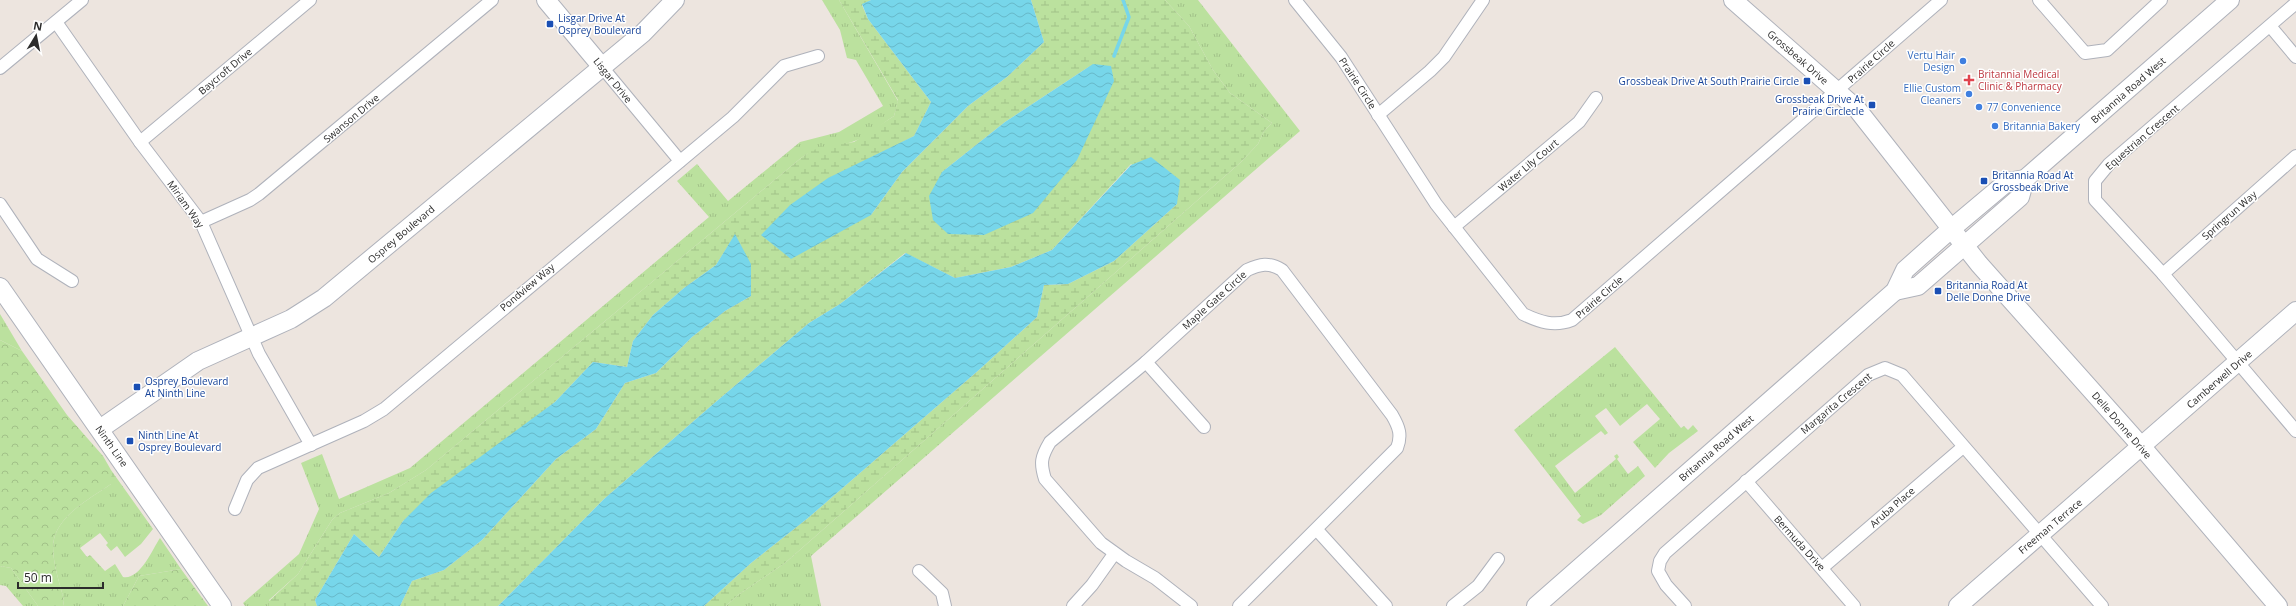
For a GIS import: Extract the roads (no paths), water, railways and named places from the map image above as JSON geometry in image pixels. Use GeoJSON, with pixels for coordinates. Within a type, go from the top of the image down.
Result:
{"type":"FeatureCollection","features":[{"type":"Feature","properties":{"kind":"street"},"geometry":{"type":"LineString","coordinates":[[0,68],[82,0]]}},
{"type":"Feature","properties":{"kind":"street","name":"Baycroft Drive"},"geometry":{"type":"LineString","coordinates":[[140,142],[310,0]]}},
{"type":"Feature","properties":{"kind":"street","name":"Swanson Drive"},"geometry":{"type":"LineString","coordinates":[[201,222],[250,200],[259,194],[492,0]]}},
{"type":"Feature","properties":{"kind":"street","name":"Lisgar Drive"},"geometry":{"type":"LineString","coordinates":[[546,0],[680,161]]}},
{"type":"Feature","properties":{"kind":"street","name":"Osprey Boulevard"},"geometry":{"type":"LineString","coordinates":[[100,429],[198,360],[304,312],[335,290],[643,33],[674,0]]}},
{"type":"Feature","properties":{"kind":"street","name":"Prairie Circle"},"geometry":{"type":"LineString","coordinates":[[1295,0],[1341,57],[1436,204],[1454,228],[1523,314],[1542,323],[1567,322],[1572,320],[1838,91],[1941,0]]}},
{"type":"Feature","properties":{"kind":"street"},"geometry":{"type":"LineString","coordinates":[[1378,115],[1430,71],[1444,57],[1483,0]]}},
{"type":"Feature","properties":{"kind":"street","name":"Grossbeak Drive"},"geometry":{"type":"LineString","coordinates":[[1733,0],[1838,91],[1869,123],[1964,246]]}},
{"type":"Feature","properties":{"kind":"street"},"geometry":{"type":"LineString","coordinates":[[2039,0],[2085,53],[2107,50],[2161,0]]}},
{"type":"Feature","properties":{"kind":"street","name":"Britannia Road West"},"geometry":{"type":"LineString","coordinates":[[1536,606],[1895,291],[1905,270],[1951,229],[2007,182],[2025,179],[2230,0]]}},
{"type":"Feature","properties":{"kind":"street","name":"Equestrian Crescent"},"geometry":{"type":"LineString","coordinates":[[2296,3],[2108,164],[2095,181],[2095,200],[2163,274],[2296,431]]}},
{"type":"Feature","properties":{"kind":"street","name":"Miriam Way"},"geometry":{"type":"LineString","coordinates":[[56,22],[140,142],[201,222],[259,354],[311,444]]}},
{"type":"Feature","properties":{"kind":"street"},"geometry":{"type":"LineString","coordinates":[[2270,26],[2296,56]]}},
{"type":"Feature","properties":{"kind":"street","name":"Pondview Way"},"geometry":{"type":"LineString","coordinates":[[235,509],[247,480],[258,468],[364,421],[384,409],[733,117],[784,66],[818,56]]}},
{"type":"Feature","properties":{"kind":"street","name":"Water Lily Court"},"geometry":{"type":"LineString","coordinates":[[1454,228],[1579,122],[1596,98]]}},
{"type":"Feature","properties":{"kind":"street","name":"Springrun Way"},"geometry":{"type":"LineString","coordinates":[[2163,274],[2296,156]]}},
{"type":"Feature","properties":{"kind":"street","name":"Britannia Road West"},"geometry":{"type":"LineString","coordinates":[[1895,291],[1918,286],[2020,197],[2025,179]]}},
{"type":"Feature","properties":{"kind":"street"},"geometry":{"type":"LineString","coordinates":[[0,204],[37,259],[72,282]]}},
{"type":"Feature","properties":{"kind":"street","name":"Delle Donne Drive"},"geometry":{"type":"LineString","coordinates":[[1964,246],[2142,447],[2278,606]]}},
{"type":"Feature","properties":{"kind":"street","name":"Maple Gate Circle"},"geometry":{"type":"LineString","coordinates":[[1191,606],[1154,578],[1114,554],[1101,543],[1045,479],[1041,466],[1044,452],[1050,442],[1146,362],[1247,270],[1260,264],[1274,265],[1282,270],[1392,415],[1399,428],[1401,439],[1397,448],[1239,606]]}},
{"type":"Feature","properties":{"kind":"street","name":"Ninth Line"},"geometry":{"type":"LineString","coordinates":[[0,287],[222,606]]}},
{"type":"Feature","properties":{"kind":"street","name":"Camberwell Drive"},"geometry":{"type":"LineString","coordinates":[[2142,447],[2296,311]]}},
{"type":"Feature","properties":{"kind":"street"},"geometry":{"type":"LineString","coordinates":[[1146,362],[1204,427]]}},
{"type":"Feature","properties":{"kind":"street","name":"Margarita Crescent"},"geometry":{"type":"LineString","coordinates":[[1685,606],[1658,571],[1660,561],[1684,534],[1868,375],[1885,368],[1902,375],[2040,536]]}},
{"type":"Feature","properties":{"kind":"street","name":"Aruba Place"},"geometry":{"type":"LineString","coordinates":[[1822,568],[1963,447]]}},
{"type":"Feature","properties":{"kind":"street","name":"Freeman Terrace"},"geometry":{"type":"LineString","coordinates":[[1958,606],[2142,447]]}},
{"type":"Feature","properties":{"kind":"street","name":"Bermuda Drive"},"geometry":{"type":"LineString","coordinates":[[1746,481],[1854,606]]}},
{"type":"Feature","properties":{"kind":"street"},"geometry":{"type":"LineString","coordinates":[[1316,530],[1386,606]]}},
{"type":"Feature","properties":{"kind":"street"},"geometry":{"type":"LineString","coordinates":[[2040,536],[2102,606]]}},
{"type":"Feature","properties":{"kind":"street"},"geometry":{"type":"LineString","coordinates":[[1073,606],[1092,585],[1114,554]]}},
{"type":"Feature","properties":{"kind":"street"},"geometry":{"type":"LineString","coordinates":[[1454,606],[1478,586],[1498,559]]}},
{"type":"Feature","properties":{"kind":"street"},"geometry":{"type":"LineString","coordinates":[[919,571],[942,593],[945,606]]}},
{"type":"Feature","properties":{"kind":"water"},"geometry":{"type":"Polygon","coordinates":[[[871,0],[1031,0],[1044,42],[1007,77],[968,106],[902,172],[871,215],[791,259],[761,235],[790,205],[828,178],[914,136],[931,102],[868,19],[862,4],[871,0]]]}},
{"type":"Feature","properties":{"kind":"water"},"geometry":{"type":"Polygon","coordinates":[[[1093,64],[1111,66],[1114,81],[1077,160],[1033,213],[984,235],[948,234],[933,220],[929,196],[942,172],[1005,122],[1093,64]]]}},
{"type":"Feature","properties":{"kind":"water"},"geometry":{"type":"Polygon","coordinates":[[[1151,157],[1180,180],[1177,204],[1114,261],[1068,284],[1044,285],[1037,317],[980,369],[808,518],[751,563],[704,606],[498,606],[604,499],[711,406],[809,323],[840,304],[906,253],[955,278],[1011,267],[1052,250],[1131,165],[1151,157]]]}},
{"type":"Feature","properties":{"kind":"water"},"geometry":{"type":"Polygon","coordinates":[[[735,234],[751,264],[751,296],[725,311],[692,337],[656,373],[625,383],[596,429],[556,459],[482,540],[444,570],[412,581],[400,606],[317,606],[315,600],[354,534],[379,557],[403,521],[431,493],[555,402],[593,362],[627,367],[633,341],[653,315],[684,288],[716,265],[735,234]]]}},
{"type":"Feature","properties":{"kind":"waterway"},"geometry":{"type":"LineString","coordinates":[[1114,56],[1129,17],[1123,0]]}},
{"type":"Feature","properties":{"kind":"place","name":"Lisgar Drive At Osprey Boulevard"},"geometry":{"type":"Point","coordinates":[550,24]}},
{"type":"Feature","properties":{"kind":"place","name":"Vertu Hair Design"},"geometry":{"type":"Point","coordinates":[1963,61]}},
{"type":"Feature","properties":{"kind":"place","name":"Britannia Medical Clinic & Pharmacy"},"geometry":{"type":"Point","coordinates":[1969,80]}},
{"type":"Feature","properties":{"kind":"place","name":"Grossbeak Drive At South Prairie Circle"},"geometry":{"type":"Point","coordinates":[1807,81]}},
{"type":"Feature","properties":{"kind":"place","name":"Ellie Custom Cleaners"},"geometry":{"type":"Point","coordinates":[1969,94]}},
{"type":"Feature","properties":{"kind":"place","name":"Grossbeak Drive At Prairie Circlecle"},"geometry":{"type":"Point","coordinates":[1872,105]}},
{"type":"Feature","properties":{"kind":"place","name":"77 Convenience"},"geometry":{"type":"Point","coordinates":[1979,107]}},
{"type":"Feature","properties":{"kind":"place","name":"Britannia Bakery"},"geometry":{"type":"Point","coordinates":[1995,126]}},
{"type":"Feature","properties":{"kind":"place","name":"Britannia Road At Grossbeak Drive"},"geometry":{"type":"Point","coordinates":[1984,181]}},
{"type":"Feature","properties":{"kind":"place","name":"Britannia Road At Delle Donne Drive"},"geometry":{"type":"Point","coordinates":[1938,291]}},
{"type":"Feature","properties":{"kind":"place","name":"Osprey Boulevard At Ninth Line"},"geometry":{"type":"Point","coordinates":[137,387]}},
{"type":"Feature","properties":{"kind":"place","name":"Ninth Line At Osprey Boulevard"},"geometry":{"type":"Point","coordinates":[130,441]}}]}
